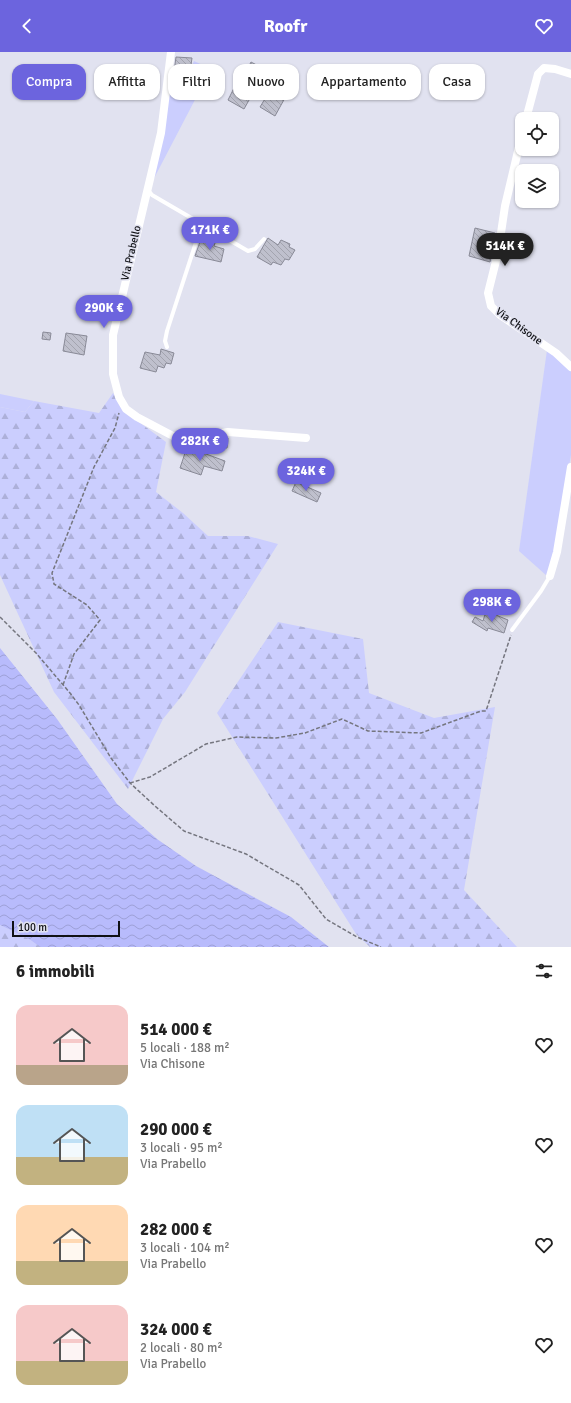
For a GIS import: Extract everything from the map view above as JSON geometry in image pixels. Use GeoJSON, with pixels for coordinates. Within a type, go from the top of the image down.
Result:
{"type":"FeatureCollection","features":[{"type":"Feature","properties":{"kind":"street","name":"Via Prabello"},"geometry":{"type":"LineString","coordinates":[[171,52],[161,132],[113,335],[114,374],[119,397],[126,409],[137,417],[173,436],[200,437],[228,432],[306,438]]}},
{"type":"Feature","properties":{"kind":"street"},"geometry":{"type":"LineString","coordinates":[[528,112],[538,74],[544,68],[555,69],[571,74]]}},
{"type":"Feature","properties":{"kind":"street","name":"Via Chisone"},"geometry":{"type":"LineString","coordinates":[[517,156],[505,206],[498,253],[488,293],[491,306],[500,315],[556,353],[571,367]]}},
{"type":"Feature","properties":{"kind":"street"},"geometry":{"type":"LineString","coordinates":[[550,576],[557,552],[571,467]]}},
{"type":"Feature","properties":{"kind":"lane"},"geometry":{"type":"LineString","coordinates":[[147,188],[152,195],[248,251],[255,249],[264,239]]}},
{"type":"Feature","properties":{"kind":"lane"},"geometry":{"type":"LineString","coordinates":[[167,347],[165,341],[167,331],[200,230],[200,222]]}},
{"type":"Feature","properties":{"kind":"lane"},"geometry":{"type":"LineString","coordinates":[[512,630],[541,591],[550,576]]}},
{"type":"Feature","properties":{"kind":"path"},"geometry":{"type":"LineString","coordinates":[[63,685],[74,654],[100,620],[87,606],[54,584],[52,573],[94,467],[118,421],[119,412]]}},
{"type":"Feature","properties":{"kind":"path"},"geometry":{"type":"LineString","coordinates":[[0,617],[36,653],[79,705],[102,745],[130,783],[184,831],[246,854],[299,885],[326,919],[357,937],[381,947]]}},
{"type":"Feature","properties":{"kind":"path"},"geometry":{"type":"LineString","coordinates":[[130,783],[150,777],[206,744],[237,737],[276,738],[305,733],[342,719],[368,731],[420,733],[481,711],[486,711],[509,647],[512,630]]}},
{"type":"Feature","properties":{"kind":"green space"},"geometry":{"type":"Polygon","coordinates":[[[194,61],[200,64],[193,64],[194,61]]]}},
{"type":"Feature","properties":{"kind":"green space"},"geometry":{"type":"Polygon","coordinates":[[[168,89],[168,100],[195,100],[150,186],[168,89]]]}},
{"type":"Feature","properties":{"kind":"green space"},"geometry":{"type":"Polygon","coordinates":[[[547,350],[571,369],[571,455],[555,551],[547,576],[519,551],[547,350]]]}},
{"type":"Feature","properties":{"kind":"green space"},"geometry":{"type":"Polygon","coordinates":[[[113,393],[124,411],[166,442],[156,492],[183,513],[208,536],[248,536],[278,544],[185,692],[163,719],[128,789],[54,692],[0,575],[0,407],[25,412],[34,401],[99,413],[113,393]]]}},
{"type":"Feature","properties":{"kind":"green space"},"geometry":{"type":"Polygon","coordinates":[[[0,394],[34,401],[25,412],[0,407],[0,394]]]}},
{"type":"Feature","properties":{"kind":"green space"},"geometry":{"type":"Polygon","coordinates":[[[278,622],[363,639],[369,693],[434,718],[495,707],[464,890],[517,947],[370,947],[356,934],[217,713],[278,622]]]}},
{"type":"Feature","properties":{"kind":"green space"},"geometry":{"type":"Polygon","coordinates":[[[0,925],[29,939],[40,947],[0,947],[0,925]]]}},
{"type":"Feature","properties":{"kind":"water"},"geometry":{"type":"Polygon","coordinates":[[[0,648],[57,719],[117,804],[157,839],[196,866],[291,917],[329,947],[40,947],[29,939],[0,925],[0,648]]]}},
{"type":"Feature","properties":{"kind":"building"},"geometry":{"type":"Polygon","coordinates":[[[176,57],[192,58],[191,64],[175,64],[176,57]]]}},
{"type":"Feature","properties":{"kind":"building"},"geometry":{"type":"Polygon","coordinates":[[[233,90],[233,100],[249,100],[244,109],[228,100],[233,90]]]}},
{"type":"Feature","properties":{"kind":"building"},"geometry":{"type":"Polygon","coordinates":[[[264,100],[284,100],[275,116],[260,107],[264,100]]]}},
{"type":"Feature","properties":{"kind":"building"},"geometry":{"type":"Polygon","coordinates":[[[475,228],[495,233],[490,262],[469,256],[475,228]]]}},
{"type":"Feature","properties":{"kind":"building"},"geometry":{"type":"Polygon","coordinates":[[[268,238],[278,245],[281,240],[290,244],[289,247],[295,250],[289,260],[285,259],[281,265],[273,262],[271,265],[257,257],[268,238]]]}},
{"type":"Feature","properties":{"kind":"building"},"geometry":{"type":"Polygon","coordinates":[[[201,239],[215,243],[214,246],[224,249],[221,262],[195,256],[201,239]]]}},
{"type":"Feature","properties":{"kind":"building"},"geometry":{"type":"Polygon","coordinates":[[[43,332],[51,333],[50,340],[42,339],[43,332]]]}},
{"type":"Feature","properties":{"kind":"building"},"geometry":{"type":"Polygon","coordinates":[[[66,333],[87,336],[84,355],[63,351],[66,333]]]}},
{"type":"Feature","properties":{"kind":"building"},"geometry":{"type":"Polygon","coordinates":[[[161,349],[174,353],[171,364],[166,363],[164,368],[158,366],[156,372],[140,368],[145,352],[160,355],[161,349]]]}},
{"type":"Feature","properties":{"kind":"building"},"geometry":{"type":"Polygon","coordinates":[[[228,438],[227,448],[214,446],[215,440],[228,438]]]}},
{"type":"Feature","properties":{"kind":"building"},"geometry":{"type":"Polygon","coordinates":[[[187,447],[225,461],[222,471],[204,466],[201,475],[180,468],[187,447]]]}},
{"type":"Feature","properties":{"kind":"building"},"geometry":{"type":"Polygon","coordinates":[[[304,459],[323,467],[317,479],[298,471],[304,459]]]}},
{"type":"Feature","properties":{"kind":"building"},"geometry":{"type":"Polygon","coordinates":[[[296,482],[321,493],[317,502],[292,491],[296,482]]]}},
{"type":"Feature","properties":{"kind":"building"},"geometry":{"type":"Polygon","coordinates":[[[486,611],[508,620],[504,633],[488,628],[487,631],[472,622],[475,617],[483,621],[486,611]]]}}]}
